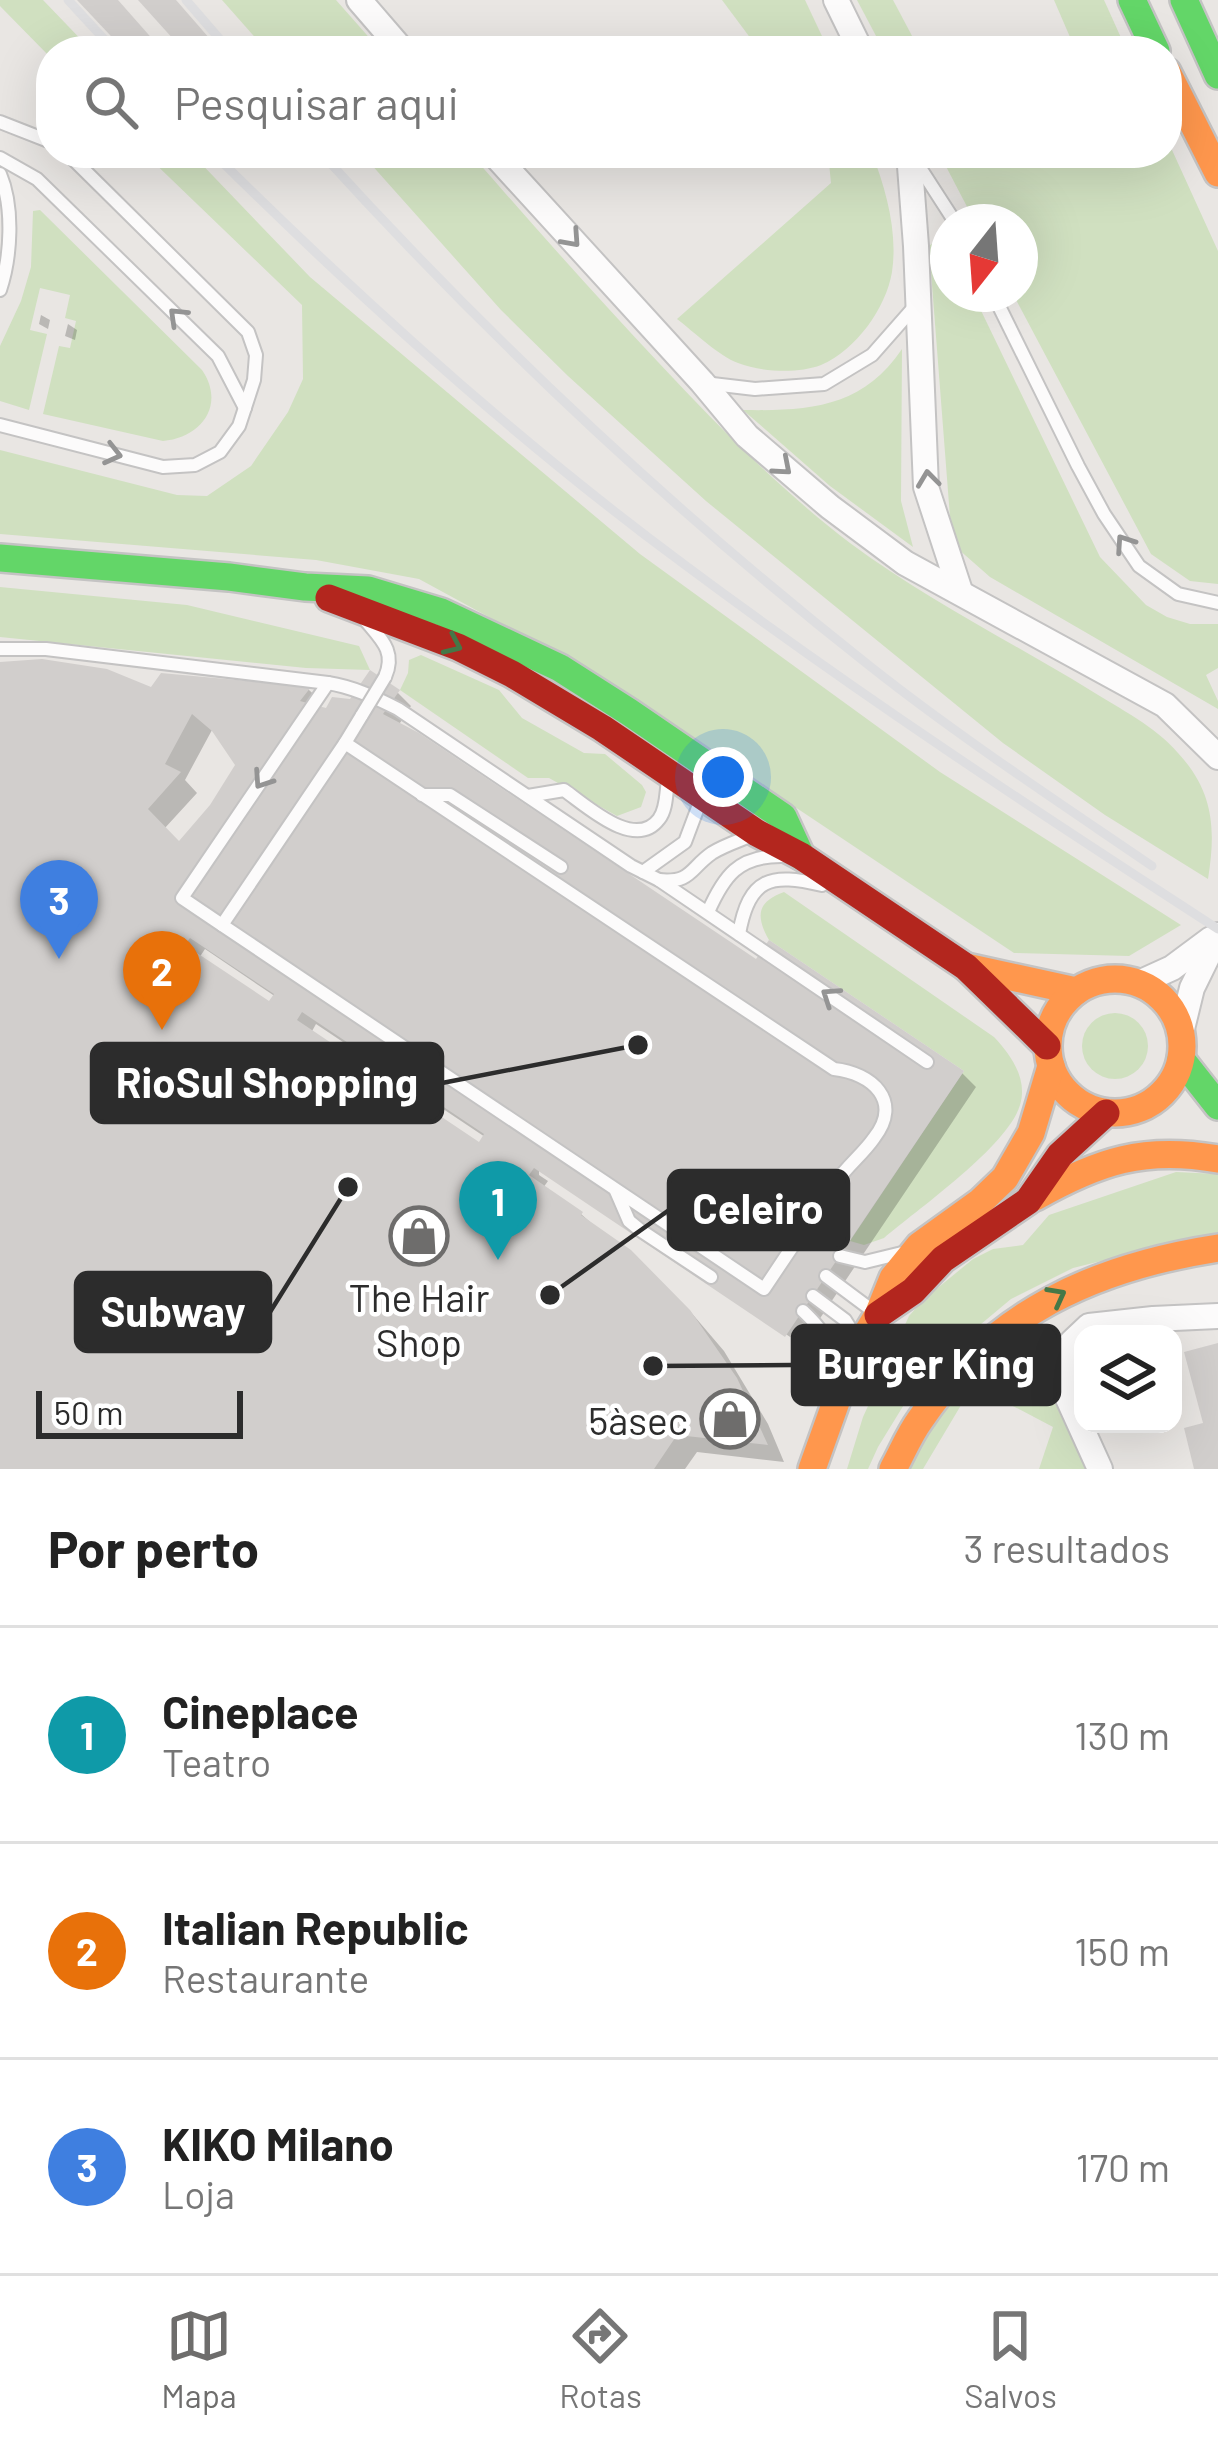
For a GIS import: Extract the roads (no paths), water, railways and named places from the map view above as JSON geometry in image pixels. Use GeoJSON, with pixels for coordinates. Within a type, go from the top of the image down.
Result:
{"type":"FeatureCollection","features":[{"type":"Feature","properties":{"kind":"main road"},"geometry":{"type":"LineString","coordinates":[[1132,0],[1149,36]]}},
{"type":"Feature","properties":{"kind":"main road"},"geometry":{"type":"LineString","coordinates":[[1184,0],[1218,75]]}},
{"type":"Feature","properties":{"kind":"main road"},"geometry":{"type":"LineString","coordinates":[[1182,102],[1218,173]]}},
{"type":"Feature","properties":{"kind":"main road"},"geometry":{"type":"LineString","coordinates":[[0,558],[368,590],[404,599],[479,627],[576,678],[783,817],[801,856]]}},
{"type":"Feature","properties":{"kind":"main road"},"geometry":{"type":"LineString","coordinates":[[305,587],[458,646],[512,674],[757,833],[801,856],[965,967],[1049,1056],[1063,1089],[1082,1105],[1116,1113],[1218,1154]]}},
{"type":"Feature","properties":{"kind":"main road"},"geometry":{"type":"LineString","coordinates":[[692,755],[702,795]]}},
{"type":"Feature","properties":{"kind":"main road"},"geometry":{"type":"LineString","coordinates":[[757,833],[783,817]]}},
{"type":"Feature","properties":{"kind":"main road"},"geometry":{"type":"LineString","coordinates":[[965,967],[1076,991]]}},
{"type":"Feature","properties":{"kind":"main road"},"geometry":{"type":"LineString","coordinates":[[812,1469],[826,1423],[893,1278],[920,1246],[1005,1178],[1031,1132],[1049,1056],[1051,1025],[1076,991],[1117,979],[1158,994],[1173,1012],[1181,1046],[1218,1106]]}},
{"type":"Feature","properties":{"kind":"main road"},"geometry":{"type":"LineString","coordinates":[[1028,1201],[1060,1155],[1116,1113],[1151,1103],[1171,1084],[1181,1046]]}},
{"type":"Feature","properties":{"kind":"main road"},"geometry":{"type":"LineString","coordinates":[[878,1315],[913,1291],[943,1259],[1072,1175],[1139,1154],[1218,1154]]}},
{"type":"Feature","properties":{"kind":"main road"},"geometry":{"type":"LineString","coordinates":[[893,1469],[937,1396],[1004,1329],[1075,1286],[1115,1270],[1218,1247]]}},
{"type":"Feature","properties":{"kind":"street"},"geometry":{"type":"LineString","coordinates":[[359,0],[390,36]]}},
{"type":"Feature","properties":{"kind":"street"},"geometry":{"type":"LineString","coordinates":[[836,0],[854,36]]}},
{"type":"Feature","properties":{"kind":"street"},"geometry":{"type":"LineString","coordinates":[[507,168],[747,436],[830,507],[905,562],[1165,705],[1218,757]]}},
{"type":"Feature","properties":{"kind":"street"},"geometry":{"type":"LineString","coordinates":[[911,168],[926,487],[960,591]]}},
{"type":"Feature","properties":{"kind":"street"},"geometry":{"type":"LineString","coordinates":[[1138,983],[1172,968],[1218,934]]}},
{"type":"Feature","properties":{"kind":"street"},"geometry":{"type":"LineString","coordinates":[[1181,1046],[1192,988],[1218,934]]}},
{"type":"Feature","properties":{"kind":"street"},"geometry":{"type":"LineString","coordinates":[[1100,1469],[1066,1394],[1063,1363],[1072,1342],[1089,1326],[1218,1316]]}},
{"type":"Feature","properties":{"kind":"lane"},"geometry":{"type":"LineString","coordinates":[[0,122],[36,136]]}},
{"type":"Feature","properties":{"kind":"lane"},"geometry":{"type":"LineString","coordinates":[[0,158],[37,179],[218,356],[246,409]]}},
{"type":"Feature","properties":{"kind":"lane"},"geometry":{"type":"LineString","coordinates":[[0,425],[163,466],[195,465],[220,452],[246,409],[256,355],[248,332],[82,168]]}},
{"type":"Feature","properties":{"kind":"lane"},"geometry":{"type":"LineString","coordinates":[[920,168],[943,204]]}},
{"type":"Feature","properties":{"kind":"lane"},"geometry":{"type":"LineString","coordinates":[[0,174],[6,188],[9,241],[0,290]]}},
{"type":"Feature","properties":{"kind":"lane"},"geometry":{"type":"LineString","coordinates":[[0,226],[9,241]]}},
{"type":"Feature","properties":{"kind":"lane"},"geometry":{"type":"LineString","coordinates":[[702,382],[755,389],[824,383],[872,355],[918,303]]}},
{"type":"Feature","properties":{"kind":"lane"},"geometry":{"type":"LineString","coordinates":[[1002,312],[1078,466],[1139,566],[1178,594],[1218,603]]}},
{"type":"Feature","properties":{"kind":"lane"},"geometry":{"type":"LineString","coordinates":[[222,925],[385,677],[389,651],[358,611]]}},
{"type":"Feature","properties":{"kind":"lane"},"geometry":{"type":"LineString","coordinates":[[0,649],[46,650],[347,686],[398,709],[927,1062]]}},
{"type":"Feature","properties":{"kind":"lane"},"geometry":{"type":"LineString","coordinates":[[328,683],[182,898],[764,1289],[842,1174],[874,1138],[883,1118],[882,1096],[875,1083],[834,1070],[344,743]]}},
{"type":"Feature","properties":{"kind":"lane"},"geometry":{"type":"LineString","coordinates":[[528,796],[564,790],[618,827],[646,829],[663,812],[669,773]]}},
{"type":"Feature","properties":{"kind":"lane"},"geometry":{"type":"LineString","coordinates":[[422,795],[451,795],[561,867]]}},
{"type":"Feature","properties":{"kind":"lane"},"geometry":{"type":"LineString","coordinates":[[643,872],[685,842],[702,795]]}},
{"type":"Feature","properties":{"kind":"lane"},"geometry":{"type":"LineString","coordinates":[[659,880],[688,877],[708,856],[757,833]]}},
{"type":"Feature","properties":{"kind":"lane"},"geometry":{"type":"LineString","coordinates":[[708,912],[736,868],[754,858],[801,856]]}},
{"type":"Feature","properties":{"kind":"lane"},"geometry":{"type":"LineString","coordinates":[[740,934],[750,898],[768,881],[796,879],[855,892]]}},
{"type":"Feature","properties":{"kind":"lane"},"geometry":{"type":"LineString","coordinates":[[615,1190],[629,1221],[711,1277]]}},
{"type":"Feature","properties":{"kind":"lane"},"geometry":{"type":"LineString","coordinates":[[840,1256],[865,1262],[920,1246]]}},
{"type":"Feature","properties":{"kind":"lane"},"geometry":{"type":"LineString","coordinates":[[826,1276],[878,1315]]}},
{"type":"Feature","properties":{"kind":"lane"},"geometry":{"type":"LineString","coordinates":[[813,1296],[844,1320],[860,1343]]}},
{"type":"Feature","properties":{"kind":"lane"},"geometry":{"type":"LineString","coordinates":[[802,1311],[829,1340],[826,1423]]}},
{"type":"Feature","properties":{"kind":"railway"},"geometry":{"type":"LineString","coordinates":[[68,0],[101,36]]}},
{"type":"Feature","properties":{"kind":"railway"},"geometry":{"type":"LineString","coordinates":[[186,0],[217,36]]}},
{"type":"Feature","properties":{"kind":"railway"},"geometry":{"type":"LineString","coordinates":[[229,168],[442,368],[623,518],[882,706],[1218,929]]}},
{"type":"Feature","properties":{"kind":"railway"},"geometry":{"type":"LineString","coordinates":[[335,168],[517,356],[725,547],[905,693],[1152,866]]}},
{"type":"Feature","properties":{"kind":"place","name":"KIKO Milano"},"geometry":{"type":"Point","coordinates":[59,959]}},
{"type":"Feature","properties":{"kind":"place","name":"Italian Republic"},"geometry":{"type":"Point","coordinates":[162,1030]}},
{"type":"Feature","properties":{"kind":"place","name":"RioSul Shopping"},"geometry":{"type":"Point","coordinates":[638,1045]}},
{"type":"Feature","properties":{"kind":"place","name":"Subway"},"geometry":{"type":"Point","coordinates":[348,1187]}},
{"type":"Feature","properties":{"kind":"place","name":"The Hair Shop"},"geometry":{"type":"Point","coordinates":[419,1236]}},
{"type":"Feature","properties":{"kind":"place","name":"Cineplace"},"geometry":{"type":"Point","coordinates":[498,1260]}},
{"type":"Feature","properties":{"kind":"place","name":"Celeiro"},"geometry":{"type":"Point","coordinates":[550,1295]}},
{"type":"Feature","properties":{"kind":"place","name":"Burger King"},"geometry":{"type":"Point","coordinates":[653,1366]}},
{"type":"Feature","properties":{"kind":"place","name":"5àsec"},"geometry":{"type":"Point","coordinates":[730,1419]}}]}
